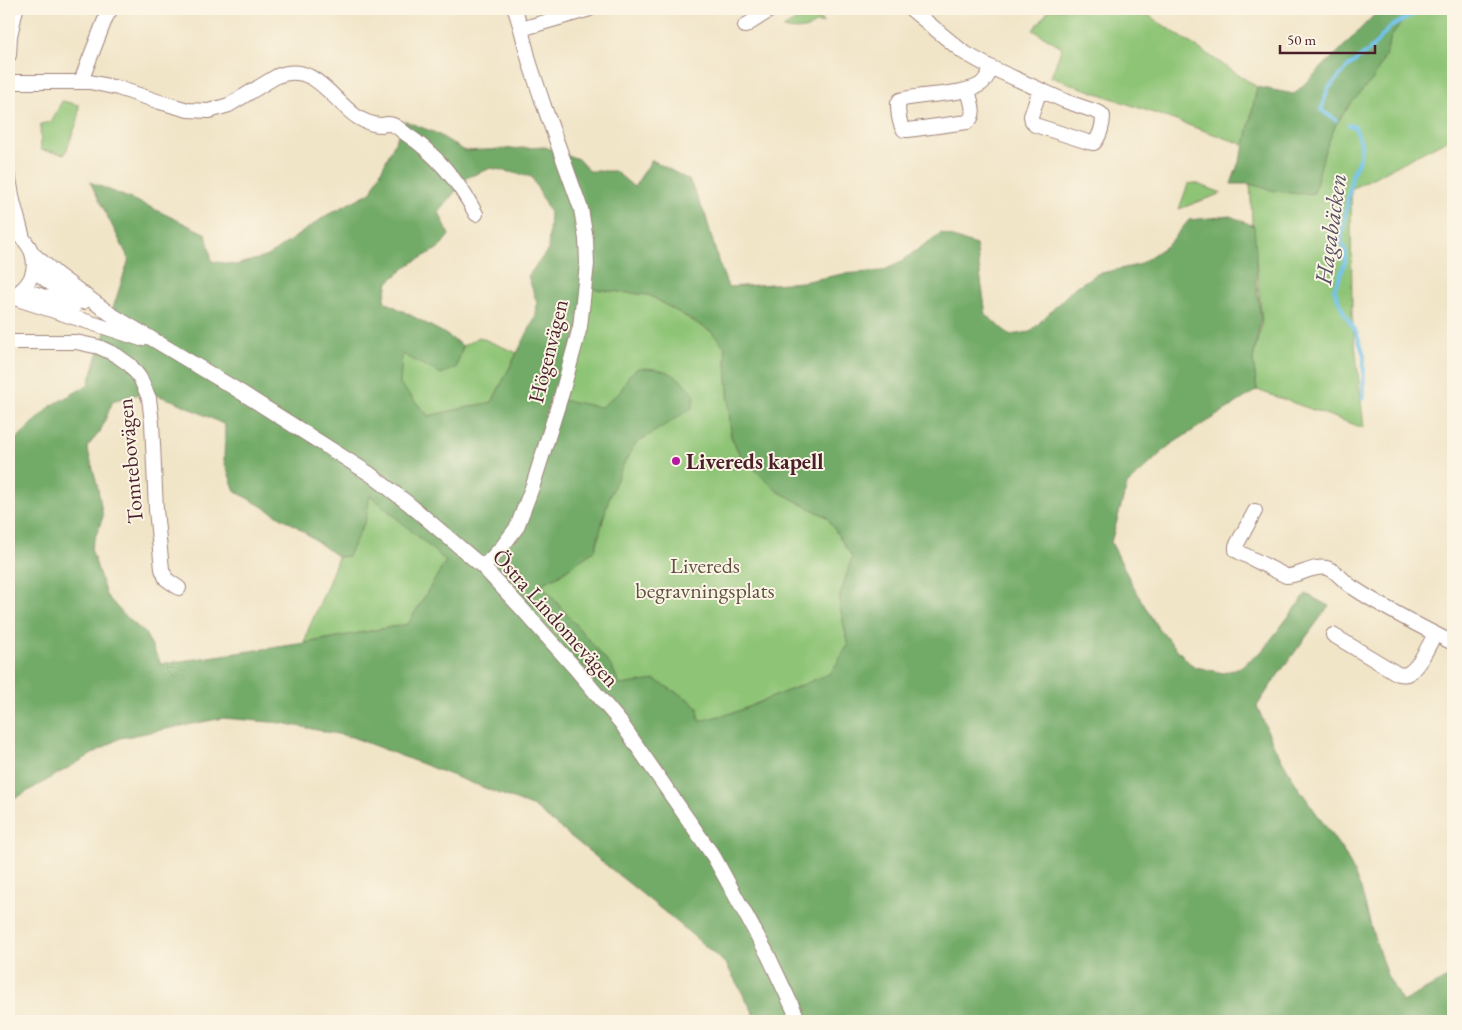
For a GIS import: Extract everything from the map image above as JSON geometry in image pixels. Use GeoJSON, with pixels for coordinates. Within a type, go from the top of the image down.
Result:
{"type":"FeatureCollection","features":[{"type":"Feature","properties":{"kind":"street"},"geometry":{"type":"LineString","coordinates":[[9,55],[10,36],[16,9]]}},
{"type":"Feature","properties":{"kind":"street"},"geometry":{"type":"LineString","coordinates":[[80,81],[111,9]]}},
{"type":"Feature","properties":{"kind":"street","name":"Högenvägen"},"geometry":{"type":"LineString","coordinates":[[483,567],[502,547],[517,527],[533,485],[562,393],[580,327],[587,264],[586,239],[581,209],[544,106],[515,9]]}},
{"type":"Feature","properties":{"kind":"street"},"geometry":{"type":"LineString","coordinates":[[521,29],[590,9]]}},
{"type":"Feature","properties":{"kind":"street"},"geometry":{"type":"LineString","coordinates":[[745,26],[772,9]]}},
{"type":"Feature","properties":{"kind":"street"},"geometry":{"type":"LineString","coordinates":[[911,9],[963,52],[992,68],[1040,90],[1100,113],[1103,116],[1103,122],[1097,140],[1094,143],[1088,142],[1035,125],[1032,122],[1031,116],[1040,90]]}},
{"type":"Feature","properties":{"kind":"street"},"geometry":{"type":"LineString","coordinates":[[968,90],[973,114],[967,122],[908,130],[904,130],[901,126],[898,107],[900,100],[968,90],[981,84],[992,68]]}},
{"type":"Feature","properties":{"kind":"street"},"geometry":{"type":"LineString","coordinates":[[9,82],[67,83],[80,81],[118,88],[188,110],[210,111],[229,106],[277,76],[285,73],[300,72],[319,82],[355,116],[365,122],[375,125],[392,124],[418,142],[457,182],[476,214]]}},
{"type":"Feature","properties":{"kind":"street"},"geometry":{"type":"LineString","coordinates":[[9,179],[23,238],[32,253],[34,261],[28,283],[24,289],[10,298]]}},
{"type":"Feature","properties":{"kind":"street"},"geometry":{"type":"LineString","coordinates":[[9,230],[23,238]]}},
{"type":"Feature","properties":{"kind":"street","name":"Östra Lindomevägen"},"geometry":{"type":"LineString","coordinates":[[32,253],[59,276],[109,313]]}},
{"type":"Feature","properties":{"kind":"street","name":"Östra Lindomevägen"},"geometry":{"type":"LineString","coordinates":[[33,270],[54,286],[109,313],[170,349],[370,474],[409,504],[483,567],[574,667],[621,723],[714,857],[768,955],[799,1021]]}},
{"type":"Feature","properties":{"kind":"street","name":"Östra Lindomevägen"},"geometry":{"type":"LineString","coordinates":[[24,289],[119,331]]}},
{"type":"Feature","properties":{"kind":"street","name":"Östra Lindomevägen"},"geometry":{"type":"LineString","coordinates":[[10,298],[119,331],[170,349]]}},
{"type":"Feature","properties":{"kind":"street","name":"Tomtebovägen"},"geometry":{"type":"LineString","coordinates":[[9,340],[11,342],[76,342],[99,347],[116,355],[130,365],[140,378],[149,398],[152,423],[156,510],[162,569],[166,579],[179,588]]}},
{"type":"Feature","properties":{"kind":"street"},"geometry":{"type":"LineString","coordinates":[[1255,511],[1236,546],[1236,550],[1286,576],[1292,576],[1315,568],[1330,569],[1350,586],[1453,644]]}},
{"type":"Feature","properties":{"kind":"street"},"geometry":{"type":"LineString","coordinates":[[1333,635],[1398,674],[1404,675],[1410,672],[1416,665],[1435,634]]}},
{"type":"Feature","properties":{"kind":"green space"},"geometry":{"type":"Polygon","coordinates":[[[815,9],[823,23],[815,23],[808,28],[800,30],[783,28],[815,9]]]}},
{"type":"Feature","properties":{"kind":"green space"},"geometry":{"type":"Polygon","coordinates":[[[1050,9],[1139,9],[1257,87],[1245,145],[1051,77],[1062,47],[1033,30],[1050,9]]]}},
{"type":"Feature","properties":{"kind":"green space"},"geometry":{"type":"Polygon","coordinates":[[[1380,9],[1411,9],[1391,37],[1385,56],[1374,78],[1352,102],[1336,124],[1324,153],[1314,193],[1299,194],[1275,191],[1250,184],[1231,184],[1245,145],[1257,87],[1294,94],[1380,9]]]}},
{"type":"Feature","properties":{"kind":"green space"},"geometry":{"type":"Polygon","coordinates":[[[1411,9],[1453,9],[1453,140],[1449,139],[1351,189],[1352,315],[1364,428],[1257,390],[1253,359],[1262,322],[1250,184],[1281,192],[1314,193],[1324,153],[1336,124],[1385,56],[1391,37],[1411,9]]]}},
{"type":"Feature","properties":{"kind":"green space"},"geometry":{"type":"Polygon","coordinates":[[[62,101],[79,105],[78,120],[65,154],[41,150],[40,124],[51,122],[62,101]]]}},
{"type":"Feature","properties":{"kind":"green space"},"geometry":{"type":"Polygon","coordinates":[[[405,121],[436,133],[465,151],[545,147],[578,159],[589,171],[615,171],[634,187],[652,160],[689,180],[706,217],[728,287],[802,282],[843,274],[882,271],[897,264],[941,233],[976,245],[986,315],[1010,335],[1030,332],[1074,288],[1097,274],[1138,265],[1169,244],[1189,220],[1230,216],[1254,226],[1256,281],[1261,318],[1253,359],[1257,390],[1170,445],[1127,485],[1111,542],[1134,588],[1158,628],[1192,666],[1223,673],[1239,668],[1262,651],[1306,594],[1329,606],[1257,706],[1274,746],[1296,784],[1347,857],[1361,889],[1386,973],[1402,1002],[1453,975],[1453,1021],[758,1021],[726,964],[534,807],[352,737],[282,723],[223,718],[120,738],[9,802],[9,446],[51,406],[88,385],[129,259],[90,182],[148,206],[206,234],[212,261],[235,265],[268,256],[327,215],[371,192],[405,121]],[[491,168],[466,178],[439,212],[449,235],[439,248],[410,264],[388,282],[384,301],[442,332],[463,346],[456,368],[441,374],[402,354],[400,384],[428,416],[492,402],[536,316],[537,303],[528,276],[548,250],[550,213],[532,177],[491,168]],[[591,289],[556,399],[601,407],[620,392],[629,375],[638,368],[656,369],[670,373],[695,395],[692,408],[635,444],[624,463],[609,498],[595,550],[556,577],[541,584],[612,667],[620,685],[655,680],[688,699],[698,708],[699,721],[736,712],[831,673],[848,645],[840,606],[840,596],[852,557],[827,517],[777,491],[740,455],[731,436],[725,347],[712,332],[649,295],[591,289]],[[154,394],[132,395],[113,401],[100,432],[87,447],[97,484],[103,517],[91,548],[106,595],[124,615],[145,633],[161,664],[305,643],[408,624],[446,561],[370,495],[366,519],[348,556],[338,557],[296,526],[235,491],[224,461],[225,425],[177,402],[154,394]]]}},
{"type":"Feature","properties":{"kind":"green space"},"geometry":{"type":"Polygon","coordinates":[[[1195,183],[1222,193],[1179,209],[1188,184],[1195,183]]]}},
{"type":"Feature","properties":{"kind":"green space","name":"Livereds begravningsplats"},"geometry":{"type":"Polygon","coordinates":[[[591,289],[649,295],[712,332],[725,347],[731,437],[740,455],[777,491],[827,517],[852,557],[840,596],[840,606],[848,646],[831,674],[736,712],[699,721],[620,685],[541,584],[556,577],[595,550],[604,516],[563,400],[585,332],[591,289]]]}},
{"type":"Feature","properties":{"kind":"green space"},"geometry":{"type":"Polygon","coordinates":[[[479,337],[517,353],[492,402],[428,416],[400,384],[402,353],[456,368],[463,346],[479,337]]]}},
{"type":"Feature","properties":{"kind":"green space"},"geometry":{"type":"Polygon","coordinates":[[[369,494],[446,561],[408,624],[305,643],[308,630],[338,557],[348,556],[366,519],[369,494]]]}},
{"type":"Feature","properties":{"kind":"waterway","name":"Hagabäcken"},"geometry":{"type":"LineString","coordinates":[[1336,120],[1321,110],[1328,89],[1348,67],[1372,48],[1389,28],[1423,9]]}},
{"type":"Feature","properties":{"kind":"waterway","name":"Hagabäcken"},"geometry":{"type":"LineString","coordinates":[[1349,125],[1355,127],[1361,143],[1360,157],[1352,175],[1341,242],[1346,252],[1345,262],[1334,289],[1344,313],[1356,332],[1364,355],[1363,398]]}},
{"type":"Feature","properties":{"kind":"place","name":"Livereds kapell"},"geometry":{"type":"Point","coordinates":[676,461]}}]}
